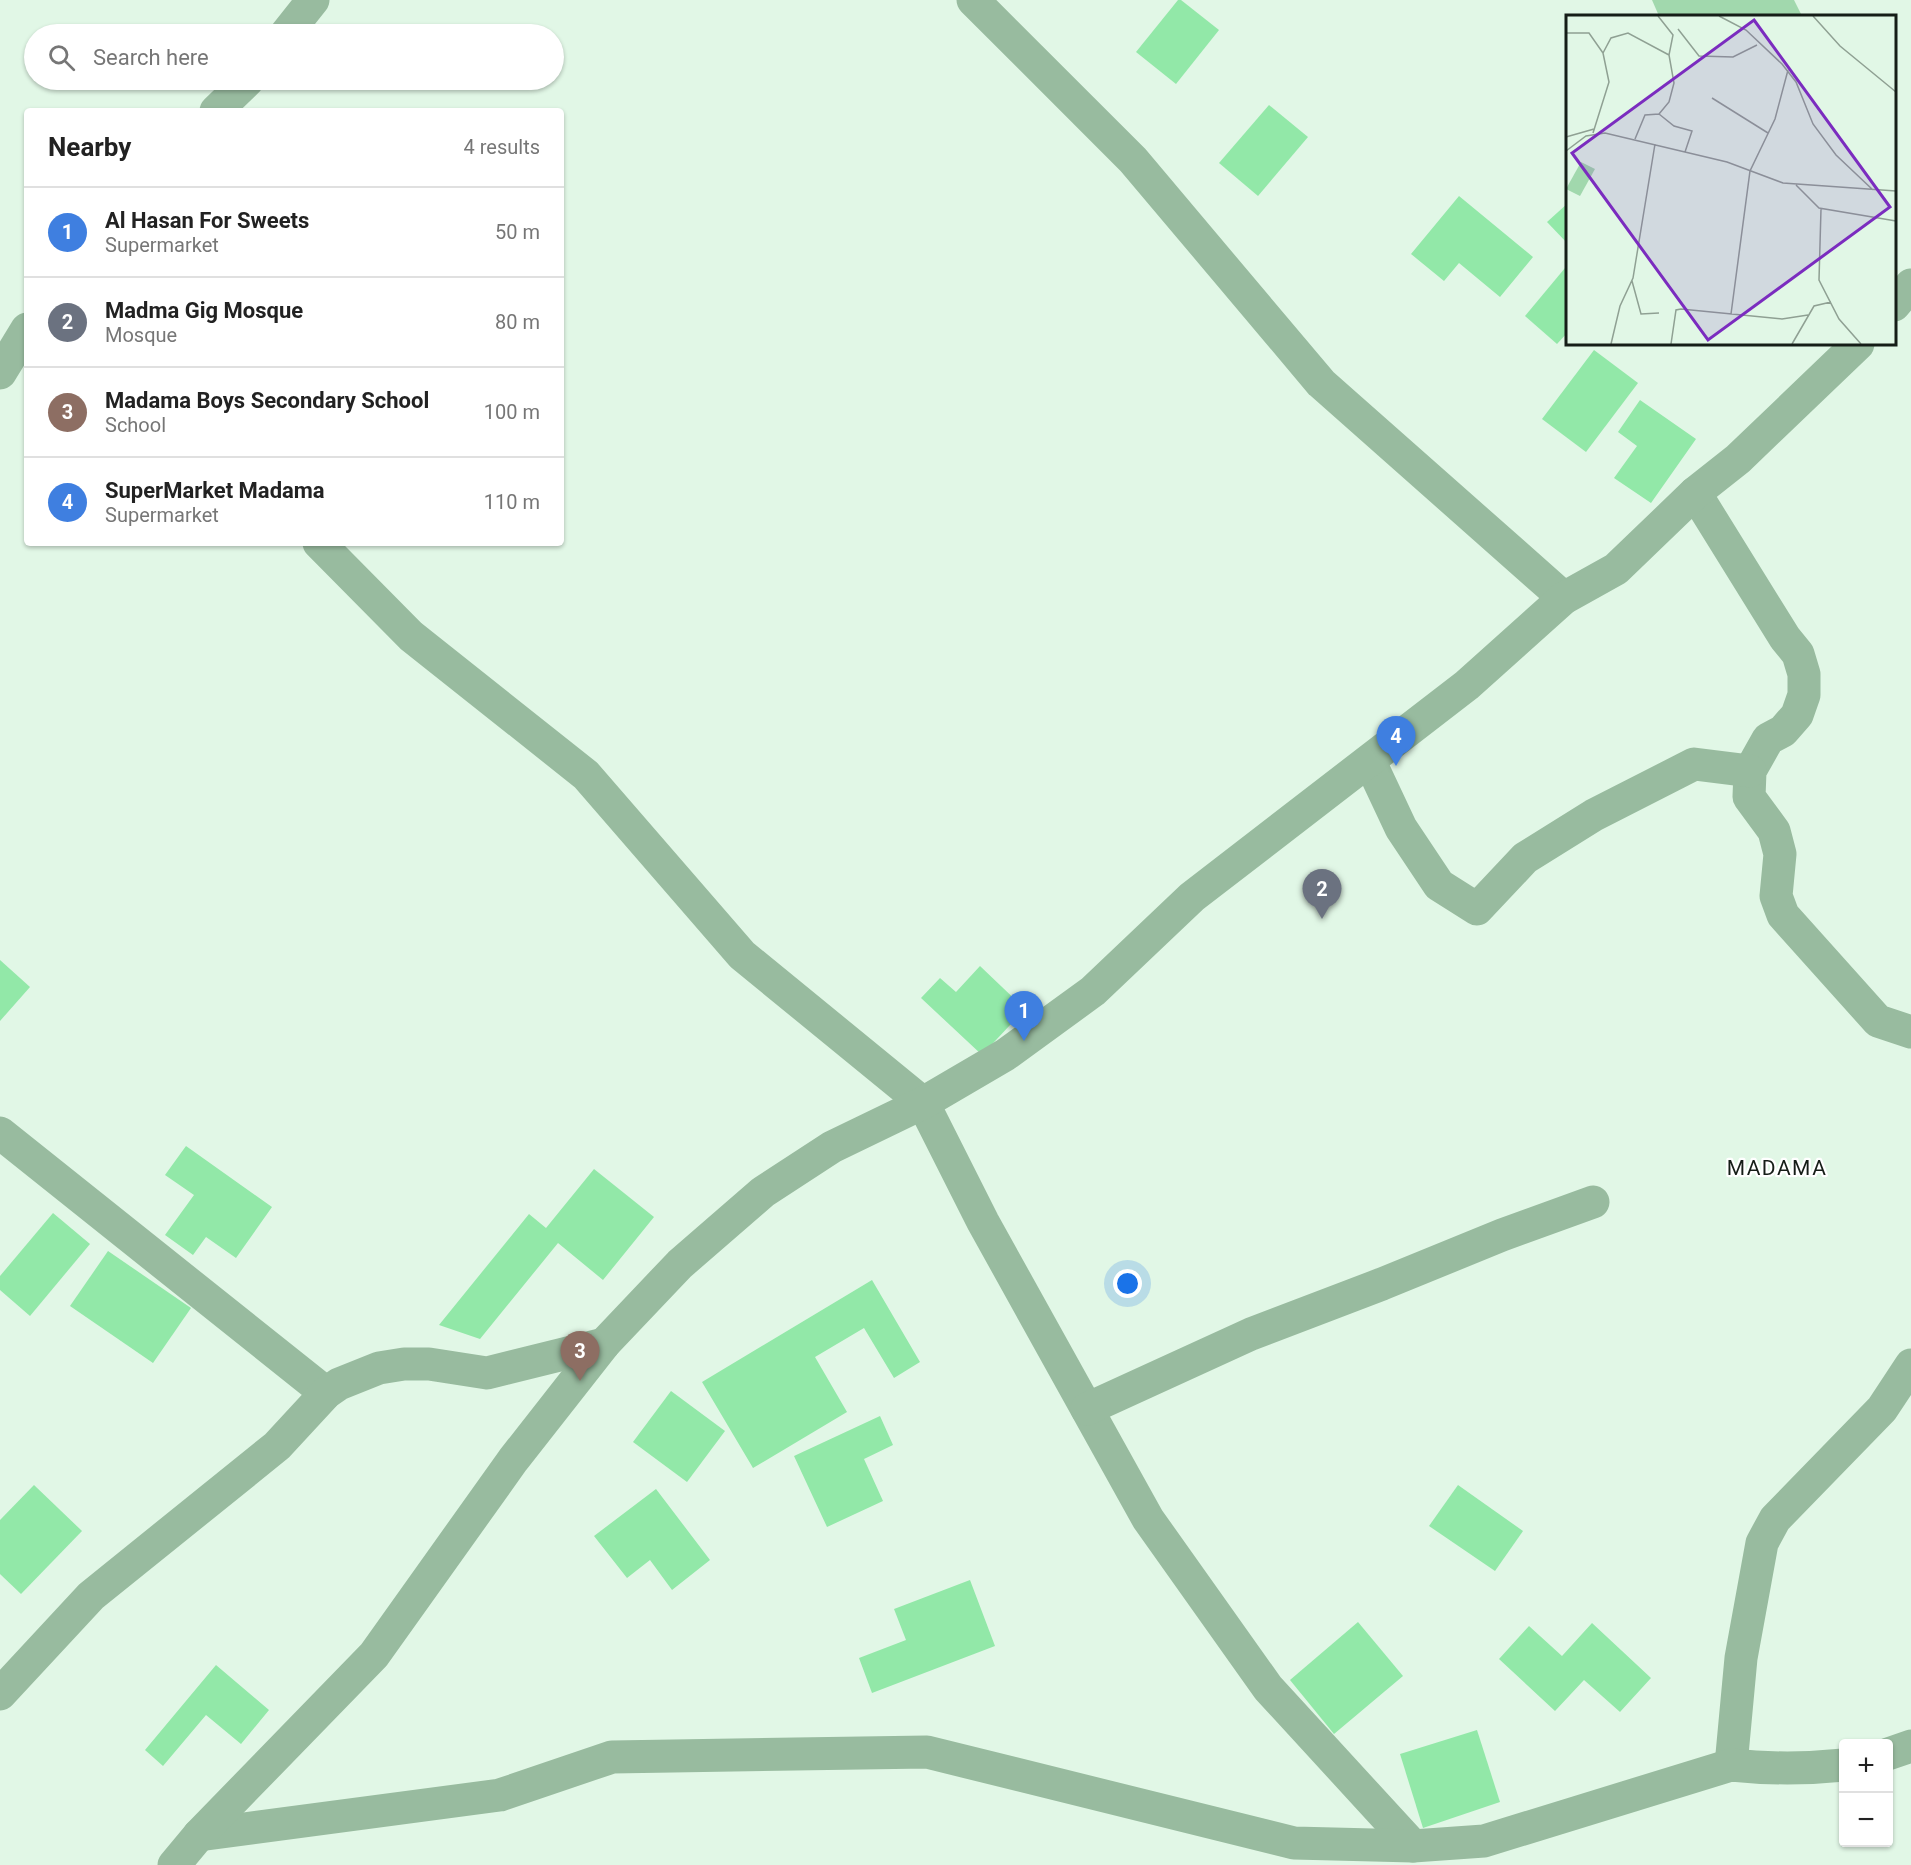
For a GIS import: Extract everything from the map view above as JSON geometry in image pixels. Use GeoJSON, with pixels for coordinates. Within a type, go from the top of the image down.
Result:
{"type":"FeatureCollection","features":[{"type":"Feature","properties":{"kind":"street"},"geometry":{"type":"LineString","coordinates":[[294,24],[313,0]]}},
{"type":"Feature","properties":{"kind":"street"},"geometry":{"type":"LineString","coordinates":[[974,0],[1133,160],[1321,383],[1564,598]]}},
{"type":"Feature","properties":{"kind":"street"},"geometry":{"type":"LineString","coordinates":[[219,108],[238,90]]}},
{"type":"Feature","properties":{"kind":"street"},"geometry":{"type":"LineString","coordinates":[[1896,303],[1911,285]]}},
{"type":"Feature","properties":{"kind":"street"},"geometry":{"type":"LineString","coordinates":[[0,373],[24,334]]}},
{"type":"Feature","properties":{"kind":"street"},"geometry":{"type":"LineString","coordinates":[[174,1865],[199,1835],[374,1655],[513,1460],[604,1344],[680,1264],[763,1192],[832,1147],[923,1103],[1005,1055],[1093,991],[1192,897],[1467,685],[1564,598],[1616,569],[1695,493],[1738,459],[1857,345]]}},
{"type":"Feature","properties":{"kind":"street"},"geometry":{"type":"LineString","coordinates":[[1695,493],[1785,638],[1798,654],[1804,674],[1804,696],[1797,715],[1783,731],[1768,740],[1750,771],[1749,797],[1774,831],[1780,854],[1776,896],[1783,915],[1878,1021],[1911,1032]]}},
{"type":"Feature","properties":{"kind":"street"},"geometry":{"type":"LineString","coordinates":[[322,546],[411,636],[586,775],[742,956],[923,1103],[983,1222],[1148,1519],[1268,1688],[1413,1846]]}},
{"type":"Feature","properties":{"kind":"street"},"geometry":{"type":"LineString","coordinates":[[1370,762],[1401,828],[1439,885],[1477,909],[1525,858],[1594,815],[1694,764],[1750,771]]}},
{"type":"Feature","properties":{"kind":"street"},"geometry":{"type":"LineString","coordinates":[[0,1133],[326,1393]]}},
{"type":"Feature","properties":{"kind":"street"},"geometry":{"type":"LineString","coordinates":[[1087,1409],[1251,1334],[1502,1235],[1593,1202]]}},
{"type":"Feature","properties":{"kind":"street"},"geometry":{"type":"LineString","coordinates":[[0,1694],[91,1596],[277,1446],[326,1393],[355,1376],[379,1368],[404,1364],[429,1364],[462,1371],[487,1373],[604,1344]]}},
{"type":"Feature","properties":{"kind":"street"},"geometry":{"type":"LineString","coordinates":[[1731,1765],[1741,1658],[1762,1543],[1775,1519],[1882,1409],[1911,1365]]}},
{"type":"Feature","properties":{"kind":"street"},"geometry":{"type":"LineString","coordinates":[[1893,1752],[1911,1746]]}},
{"type":"Feature","properties":{"kind":"street"},"geometry":{"type":"LineString","coordinates":[[199,1835],[500,1795],[612,1757],[927,1752],[1294,1843],[1413,1846],[1484,1840],[1731,1765],[1768,1769],[1808,1769],[1839,1766]]}},
{"type":"Feature","properties":{"kind":"green space"},"geometry":{"type":"Polygon","coordinates":[[[1652,0],[1794,0],[1802,15],[1659,15],[1652,0]]]}},
{"type":"Feature","properties":{"kind":"building"},"geometry":{"type":"Polygon","coordinates":[[[1178,0],[1219,30],[1176,84],[1136,52],[1178,0]]]}},
{"type":"Feature","properties":{"kind":"building"},"geometry":{"type":"Polygon","coordinates":[[[1269,105],[1308,137],[1258,196],[1219,163],[1269,105]]]}},
{"type":"Feature","properties":{"kind":"building"},"geometry":{"type":"Polygon","coordinates":[[[1459,196],[1533,257],[1500,297],[1459,263],[1444,281],[1411,254],[1459,196]]]}},
{"type":"Feature","properties":{"kind":"building"},"geometry":{"type":"Polygon","coordinates":[[[1566,205],[1566,242],[1547,222],[1566,205]]]}},
{"type":"Feature","properties":{"kind":"building"},"geometry":{"type":"Polygon","coordinates":[[[1566,269],[1566,334],[1557,344],[1525,316],[1566,269]]]}},
{"type":"Feature","properties":{"kind":"building"},"geometry":{"type":"Polygon","coordinates":[[[1594,350],[1638,383],[1586,452],[1542,419],[1594,350]]]}},
{"type":"Feature","properties":{"kind":"building"},"geometry":{"type":"Polygon","coordinates":[[[1640,400],[1696,439],[1651,503],[1614,478],[1637,446],[1618,432],[1640,400]]]}},
{"type":"Feature","properties":{"kind":"building"},"geometry":{"type":"Polygon","coordinates":[[[0,960],[30,987],[0,1021],[0,960]]]}},
{"type":"Feature","properties":{"kind":"building"},"geometry":{"type":"Polygon","coordinates":[[[980,966],[1025,1009],[982,1055],[921,998],[940,978],[956,992],[980,966]]]}},
{"type":"Feature","properties":{"kind":"building"},"geometry":{"type":"Polygon","coordinates":[[[186,1146],[272,1207],[236,1258],[206,1237],[193,1255],[165,1235],[194,1195],[165,1175],[186,1146]]]}},
{"type":"Feature","properties":{"kind":"building"},"geometry":{"type":"Polygon","coordinates":[[[594,1169],[654,1217],[603,1280],[558,1243],[480,1339],[439,1325],[529,1214],[546,1228],[594,1169]]]}},
{"type":"Feature","properties":{"kind":"building"},"geometry":{"type":"Polygon","coordinates":[[[53,1213],[90,1244],[30,1316],[0,1290],[0,1276],[53,1213]]]}},
{"type":"Feature","properties":{"kind":"building"},"geometry":{"type":"Polygon","coordinates":[[[108,1251],[191,1308],[153,1363],[70,1306],[108,1251]]]}},
{"type":"Feature","properties":{"kind":"building"},"geometry":{"type":"Polygon","coordinates":[[[872,1280],[920,1362],[894,1378],[864,1328],[815,1357],[847,1412],[753,1468],[702,1382],[872,1280]]]}},
{"type":"Feature","properties":{"kind":"building"},"geometry":{"type":"Polygon","coordinates":[[[671,1391],[725,1431],[687,1482],[633,1442],[671,1391]]]}},
{"type":"Feature","properties":{"kind":"building"},"geometry":{"type":"Polygon","coordinates":[[[880,1416],[893,1445],[864,1459],[883,1501],[827,1527],[794,1456],[880,1416]]]}},
{"type":"Feature","properties":{"kind":"building"},"geometry":{"type":"Polygon","coordinates":[[[34,1485],[82,1531],[21,1594],[0,1574],[0,1520],[34,1485]]]}},
{"type":"Feature","properties":{"kind":"building"},"geometry":{"type":"Polygon","coordinates":[[[1458,1485],[1523,1531],[1495,1571],[1429,1526],[1458,1485]]]}},
{"type":"Feature","properties":{"kind":"building"},"geometry":{"type":"Polygon","coordinates":[[[656,1489],[710,1560],[672,1590],[650,1560],[627,1578],[594,1536],[656,1489]]]}},
{"type":"Feature","properties":{"kind":"building"},"geometry":{"type":"Polygon","coordinates":[[[970,1580],[995,1646],[872,1693],[859,1658],[906,1640],[894,1609],[970,1580]]]}},
{"type":"Feature","properties":{"kind":"building"},"geometry":{"type":"Polygon","coordinates":[[[1358,1622],[1403,1676],[1334,1734],[1290,1680],[1358,1622]]]}},
{"type":"Feature","properties":{"kind":"building"},"geometry":{"type":"Polygon","coordinates":[[[1592,1623],[1651,1678],[1620,1712],[1584,1680],[1555,1711],[1499,1659],[1529,1626],[1562,1656],[1592,1623]]]}},
{"type":"Feature","properties":{"kind":"building"},"geometry":{"type":"Polygon","coordinates":[[[216,1665],[269,1710],[241,1744],[206,1715],[163,1766],[145,1750],[216,1665]]]}},
{"type":"Feature","properties":{"kind":"building"},"geometry":{"type":"Polygon","coordinates":[[[1477,1730],[1500,1802],[1423,1828],[1400,1754],[1477,1730]]]}},
{"type":"Feature","properties":{"kind":"place","name":"SuperMarket Madama"},"geometry":{"type":"Point","coordinates":[1396,766]}},
{"type":"Feature","properties":{"kind":"place","name":"Madma Gig Mosque"},"geometry":{"type":"Point","coordinates":[1322,919]}},
{"type":"Feature","properties":{"kind":"place","name":"Al Hasan For Sweets"},"geometry":{"type":"Point","coordinates":[1024,1041]}},
{"type":"Feature","properties":{"kind":"place","name":"Madama Boys Secondary School"},"geometry":{"type":"Point","coordinates":[580,1381]}},
{"type":"Feature","properties":{"kind":"district","name":"MADAMA"},"geometry":{"type":"Point","coordinates":[1777,1168]}}]}
